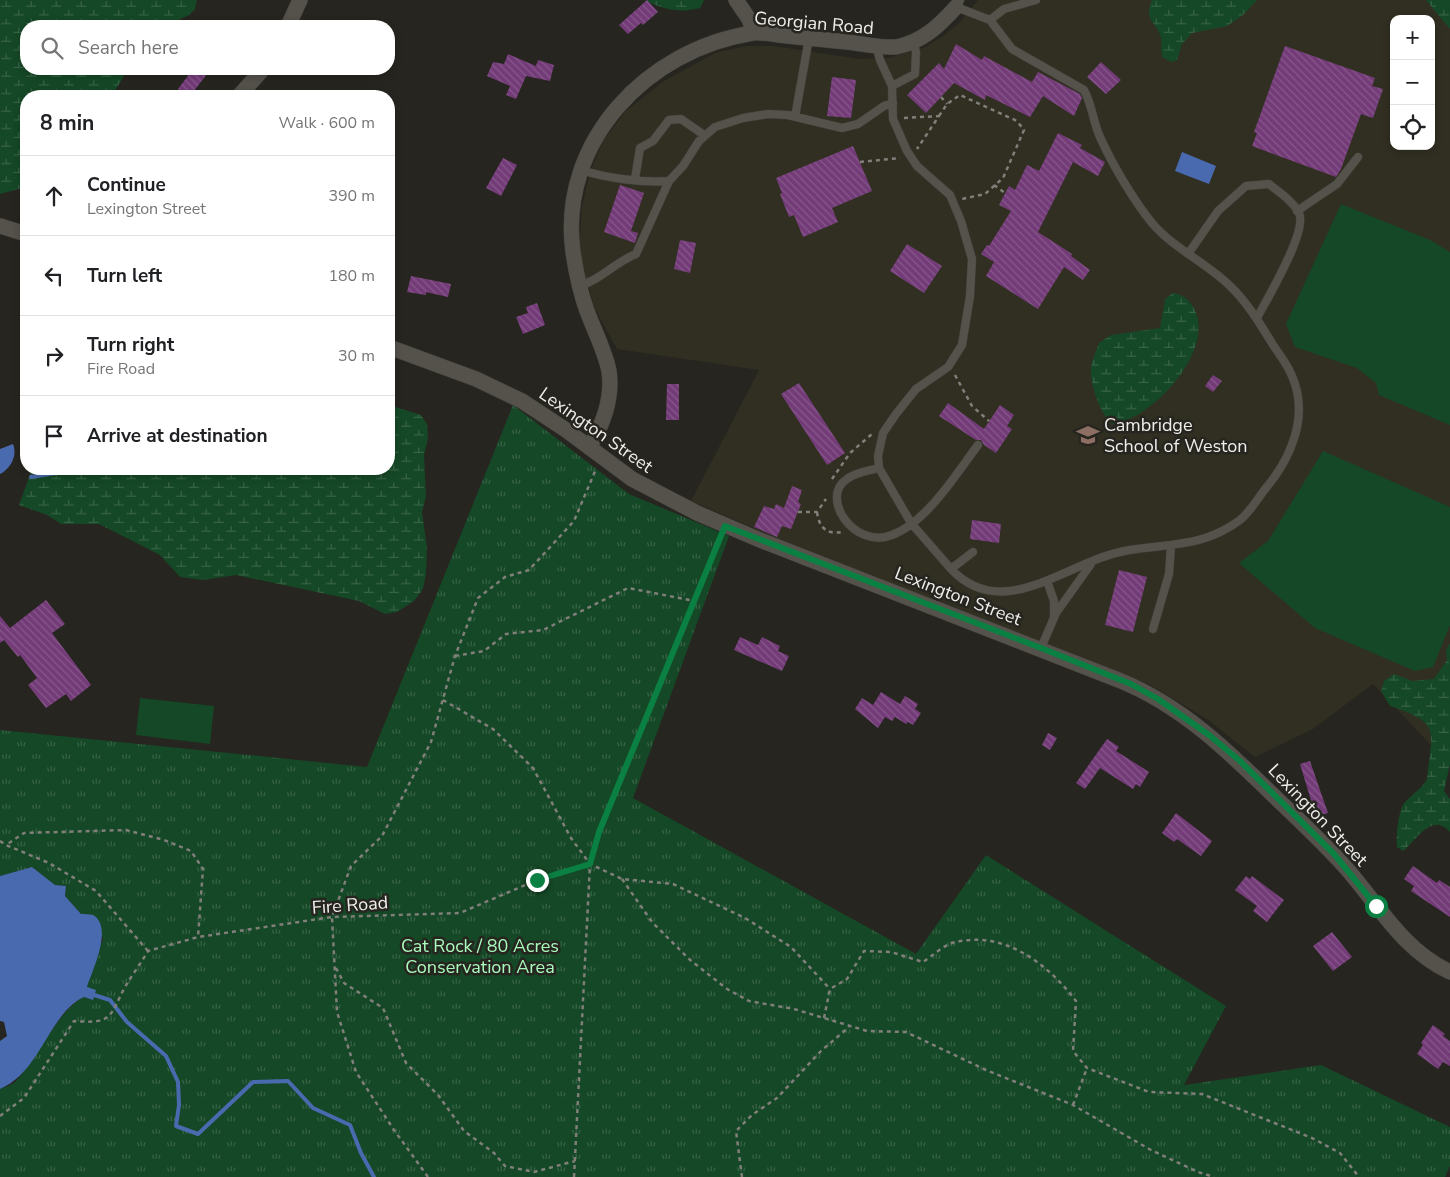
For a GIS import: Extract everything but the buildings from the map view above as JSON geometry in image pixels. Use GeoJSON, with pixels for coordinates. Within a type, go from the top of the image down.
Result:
{"type":"FeatureCollection","features":[{"type":"Feature","properties":{"kind":"street"},"geometry":{"type":"LineString","coordinates":[[291,20],[300,0]]}},
{"type":"Feature","properties":{"kind":"street"},"geometry":{"type":"LineString","coordinates":[[736,0],[749,20],[754,33]]}},
{"type":"Feature","properties":{"kind":"street"},"geometry":{"type":"LineString","coordinates":[[914,44],[942,22],[958,4]]}},
{"type":"Feature","properties":{"kind":"street","name":"Georgian Road"},"geometry":{"type":"LineString","coordinates":[[589,447],[606,410],[610,377],[605,356],[579,286],[573,252],[571,221],[580,170],[605,121],[641,83],[682,57],[717,43],[754,33],[876,46],[896,47],[914,44]]}},
{"type":"Feature","properties":{"kind":"street"},"geometry":{"type":"LineString","coordinates":[[244,90],[258,75]]}},
{"type":"Feature","properties":{"kind":"street"},"geometry":{"type":"LineString","coordinates":[[0,226],[20,232]]}},
{"type":"Feature","properties":{"kind":"street","name":"Lexington Street"},"geometry":{"type":"LineString","coordinates":[[395,349],[506,393],[543,414],[644,487],[725,526],[1041,648],[1144,691],[1170,706],[1220,744],[1334,854],[1402,938],[1428,960],[1450,972]]}},
{"type":"Feature","properties":{"kind":"lane"},"geometry":{"type":"LineString","coordinates":[[990,20],[1004,9],[1036,0]]}},
{"type":"Feature","properties":{"kind":"lane"},"geometry":{"type":"LineString","coordinates":[[876,46],[892,86],[893,119],[907,151],[917,166],[932,177],[950,195],[962,221],[972,259],[970,296],[962,345],[948,367],[916,389],[883,433],[878,456],[879,468],[911,523],[951,569],[969,585],[989,591],[1017,591],[1047,581],[1094,560],[1121,552],[1202,540],[1241,519],[1281,470],[1297,431],[1300,411],[1292,376],[1257,318],[1231,286],[1188,254],[1153,224],[1100,138],[1084,90],[1012,49],[990,20],[958,4]]}},
{"type":"Feature","properties":{"kind":"lane"},"geometry":{"type":"LineString","coordinates":[[795,117],[809,38]]}},
{"type":"Feature","properties":{"kind":"lane"},"geometry":{"type":"LineString","coordinates":[[892,86],[915,74],[916,52],[914,44]]}},
{"type":"Feature","properties":{"kind":"lane"},"geometry":{"type":"LineString","coordinates":[[579,286],[595,280],[626,258],[636,254],[669,181],[704,135],[715,126],[755,115],[795,117],[842,128],[858,124],[884,106],[893,103]]}},
{"type":"Feature","properties":{"kind":"lane"},"geometry":{"type":"LineString","coordinates":[[635,179],[639,150],[653,141],[672,118],[683,120],[704,135]]}},
{"type":"Feature","properties":{"kind":"lane"},"geometry":{"type":"LineString","coordinates":[[1297,210],[1337,184],[1358,157]]}},
{"type":"Feature","properties":{"kind":"lane"},"geometry":{"type":"LineString","coordinates":[[580,170],[604,176],[669,181]]}},
{"type":"Feature","properties":{"kind":"lane"},"geometry":{"type":"LineString","coordinates":[[1188,254],[1218,211],[1246,186],[1269,184],[1292,202],[1300,215],[1300,234],[1257,318]]}},
{"type":"Feature","properties":{"kind":"lane"},"geometry":{"type":"LineString","coordinates":[[879,468],[856,474],[841,484],[838,502],[840,511],[849,526],[864,535],[882,538],[892,535],[911,523],[933,504],[978,445]]}},
{"type":"Feature","properties":{"kind":"lane"},"geometry":{"type":"LineString","coordinates":[[1153,629],[1169,574],[1171,546]]}},
{"type":"Feature","properties":{"kind":"lane"},"geometry":{"type":"LineString","coordinates":[[951,569],[973,552]]}},
{"type":"Feature","properties":{"kind":"lane"},"geometry":{"type":"LineString","coordinates":[[1041,648],[1052,620],[1079,578],[1094,560]]}},
{"type":"Feature","properties":{"kind":"lane"},"geometry":{"type":"LineString","coordinates":[[1047,581],[1054,606],[1052,620]]}},
{"type":"Feature","properties":{"kind":"path"},"geometry":{"type":"LineString","coordinates":[[860,162],[912,157],[948,104],[960,95],[1017,121],[1024,130],[1003,178],[985,194],[953,201]]}},
{"type":"Feature","properties":{"kind":"path"},"geometry":{"type":"LineString","coordinates":[[941,97],[948,104]]}},
{"type":"Feature","properties":{"kind":"path"},"geometry":{"type":"LineString","coordinates":[[893,119],[939,116]]}},
{"type":"Feature","properties":{"kind":"path"},"geometry":{"type":"LineString","coordinates":[[994,185],[1005,192]]}},
{"type":"Feature","properties":{"kind":"path"},"geometry":{"type":"LineString","coordinates":[[948,367],[956,376],[972,406],[989,421]]}},
{"type":"Feature","properties":{"kind":"path"},"geometry":{"type":"LineString","coordinates":[[428,1177],[356,1072],[337,1012],[332,917],[351,866],[382,836],[431,742],[455,656],[478,598],[505,577],[529,570],[574,521],[601,456]]}},
{"type":"Feature","properties":{"kind":"path"},"geometry":{"type":"LineString","coordinates":[[817,512],[820,526],[823,529],[838,532],[849,526]]}},
{"type":"Feature","properties":{"kind":"path"},"geometry":{"type":"LineString","coordinates":[[574,1177],[590,864],[599,832],[725,526]]}},
{"type":"Feature","properties":{"kind":"path"},"geometry":{"type":"LineString","coordinates":[[455,656],[484,651],[506,634],[543,630],[628,588],[695,601]]}},
{"type":"Feature","properties":{"kind":"path"},"geometry":{"type":"LineString","coordinates":[[443,700],[493,729],[533,768],[570,838],[590,864],[622,879],[673,884],[745,918],[791,947],[830,989]]}},
{"type":"Feature","properties":{"kind":"path"},"geometry":{"type":"LineString","coordinates":[[6,845],[24,833],[126,830],[164,840],[191,851],[203,869],[198,937]]}},
{"type":"Feature","properties":{"kind":"path"},"geometry":{"type":"LineString","coordinates":[[0,842],[49,863],[96,891],[148,951],[125,987],[115,1011],[104,1020],[92,1023],[74,1021],[24,1098],[0,1116]]}},
{"type":"Feature","properties":{"kind":"path","name":"Fire Road"},"geometry":{"type":"LineString","coordinates":[[148,951],[198,937],[332,917],[460,913],[537,880],[590,864]]}},
{"type":"Feature","properties":{"kind":"path"},"geometry":{"type":"LineString","coordinates":[[622,879],[652,922],[689,959],[727,988],[749,1001],[794,1010],[867,1031],[906,1032],[986,1070],[1074,1105],[1151,1150],[1198,1172],[1214,1177]]}},
{"type":"Feature","properties":{"kind":"path"},"geometry":{"type":"LineString","coordinates":[[332,917],[336,967],[344,984],[384,1008],[406,1063],[438,1095],[464,1131],[494,1153],[505,1166],[534,1172],[576,1161]]}},
{"type":"Feature","properties":{"kind":"path"},"geometry":{"type":"LineString","coordinates":[[824,1018],[830,989],[846,979],[864,951],[891,952],[923,962],[951,943],[988,941],[1026,953],[1059,979],[1076,1001],[1073,1051],[1087,1068],[1149,1092],[1202,1094],[1254,1113],[1312,1138],[1340,1153],[1359,1177]]}},
{"type":"Feature","properties":{"kind":"path"},"geometry":{"type":"LineString","coordinates":[[742,1177],[736,1131],[752,1115],[777,1098],[821,1051],[849,1027]]}},
{"type":"Feature","properties":{"kind":"path"},"geometry":{"type":"LineString","coordinates":[[1074,1105],[1087,1068]]}},
{"type":"Feature","properties":{"kind":"shaded area","name":"Cambridge School of Weston"},"geometry":{"type":"Polygon","coordinates":[[[978,0],[1450,0],[1450,765],[1373,684],[1313,729],[1255,757],[1208,720],[1151,685],[777,538],[691,501],[759,370],[617,349],[594,307],[579,252],[582,206],[591,169],[604,139],[626,111],[664,81],[715,53],[746,46],[774,46],[860,59],[889,58],[925,47],[943,36],[960,22],[978,0]]]}},
{"type":"Feature","properties":{"kind":"green space"},"geometry":{"type":"Polygon","coordinates":[[[0,0],[197,0],[195,9],[189,15],[179,20],[20,20],[20,75],[124,75],[116,90],[20,90],[20,189],[0,194],[0,0]]]}},
{"type":"Feature","properties":{"kind":"green space"},"geometry":{"type":"Polygon","coordinates":[[[645,0],[704,0],[700,8],[679,10],[665,8],[645,0]]]}},
{"type":"Feature","properties":{"kind":"green space"},"geometry":{"type":"Polygon","coordinates":[[[1152,0],[1257,0],[1243,15],[1227,26],[1192,33],[1182,44],[1177,60],[1172,62],[1163,58],[1161,37],[1151,20],[1149,12],[1152,0]]]}},
{"type":"Feature","properties":{"kind":"green space"},"geometry":{"type":"Polygon","coordinates":[[[1426,0],[1450,0],[1450,29],[1426,0]]]}},
{"type":"Feature","properties":{"kind":"green space"},"geometry":{"type":"Polygon","coordinates":[[[1341,204],[1430,240],[1450,252],[1450,425],[1379,395],[1376,383],[1357,368],[1295,347],[1286,324],[1341,204]]]}},
{"type":"Feature","properties":{"kind":"green space"},"geometry":{"type":"Polygon","coordinates":[[[1173,293],[1186,298],[1192,305],[1198,322],[1197,340],[1190,359],[1178,378],[1163,395],[1146,409],[1129,419],[1113,424],[1104,415],[1092,383],[1091,367],[1099,343],[1111,335],[1160,328],[1165,299],[1173,293]]]}},
{"type":"Feature","properties":{"kind":"green space","name":"Cat Rock / 80 Acres Conservation Area"},"geometry":{"type":"Polygon","coordinates":[[[513,405],[629,494],[729,536],[633,798],[916,954],[986,855],[1226,1006],[1184,1085],[1321,1065],[1450,1127],[1450,1166],[1445,1177],[0,1177],[0,1089],[11,1085],[25,1071],[58,1022],[75,1003],[84,997],[93,1000],[87,987],[103,939],[93,915],[81,914],[65,896],[66,886],[55,885],[32,867],[0,876],[0,730],[367,767],[513,405]]]}},
{"type":"Feature","properties":{"kind":"green space"},"geometry":{"type":"Polygon","coordinates":[[[395,407],[421,415],[427,424],[428,438],[424,455],[426,496],[422,512],[427,548],[426,574],[423,589],[414,601],[397,612],[385,614],[359,601],[236,575],[203,580],[180,577],[160,555],[99,524],[61,524],[47,515],[19,505],[30,475],[395,475],[395,407]]]}},
{"type":"Feature","properties":{"kind":"green space"},"geometry":{"type":"Polygon","coordinates":[[[1323,451],[1450,507],[1450,625],[1433,667],[1415,671],[1315,628],[1239,563],[1268,541],[1323,451]]]}},
{"type":"Feature","properties":{"kind":"green space"},"geometry":{"type":"Polygon","coordinates":[[[1450,643],[1450,764],[1444,791],[1450,799],[1450,832],[1443,826],[1431,826],[1403,851],[1397,847],[1399,817],[1405,802],[1420,789],[1427,779],[1431,749],[1430,730],[1418,718],[1390,706],[1381,691],[1384,681],[1394,674],[1412,681],[1434,679],[1447,660],[1446,650],[1450,643]]]}},
{"type":"Feature","properties":{"kind":"green space"},"geometry":{"type":"Polygon","coordinates":[[[140,698],[214,706],[210,744],[136,735],[140,698]]]}},
{"type":"Feature","properties":{"kind":"water"},"geometry":{"type":"Polygon","coordinates":[[[1182,152],[1216,166],[1209,184],[1175,171],[1182,152]]]}},
{"type":"Feature","properties":{"kind":"water"},"geometry":{"type":"Polygon","coordinates":[[[13,444],[14,457],[12,462],[0,474],[0,449],[13,444]]]}},
{"type":"Feature","properties":{"kind":"water"},"geometry":{"type":"Polygon","coordinates":[[[32,867],[55,885],[66,886],[65,896],[81,914],[93,915],[99,921],[102,929],[100,950],[87,987],[96,990],[93,1000],[84,997],[72,1005],[62,1016],[26,1070],[14,1081],[0,1089],[0,1041],[7,1036],[4,1022],[0,1021],[0,876],[32,867]]]}},
{"type":"Feature","properties":{"kind":"waterway"},"geometry":{"type":"LineString","coordinates":[[31,477],[44,475]]}},
{"type":"Feature","properties":{"kind":"waterway"},"geometry":{"type":"LineString","coordinates":[[91,994],[110,1000],[127,1022],[166,1056],[178,1082],[179,1105],[176,1126],[198,1134],[253,1082],[288,1081],[313,1108],[350,1125],[361,1153],[374,1177]]}},
{"type":"Feature","properties":{"kind":"place","name":"Cambridge School of Weston"},"geometry":{"type":"Point","coordinates":[1088,435]}},
{"type":"Feature","properties":{"kind":"route"},"geometry":{"type":"LineString","coordinates":[[537,880],[590,864],[599,832],[725,526],[1140,688],[1183,716],[1240,761],[1334,854],[1376,906]]}}]}
